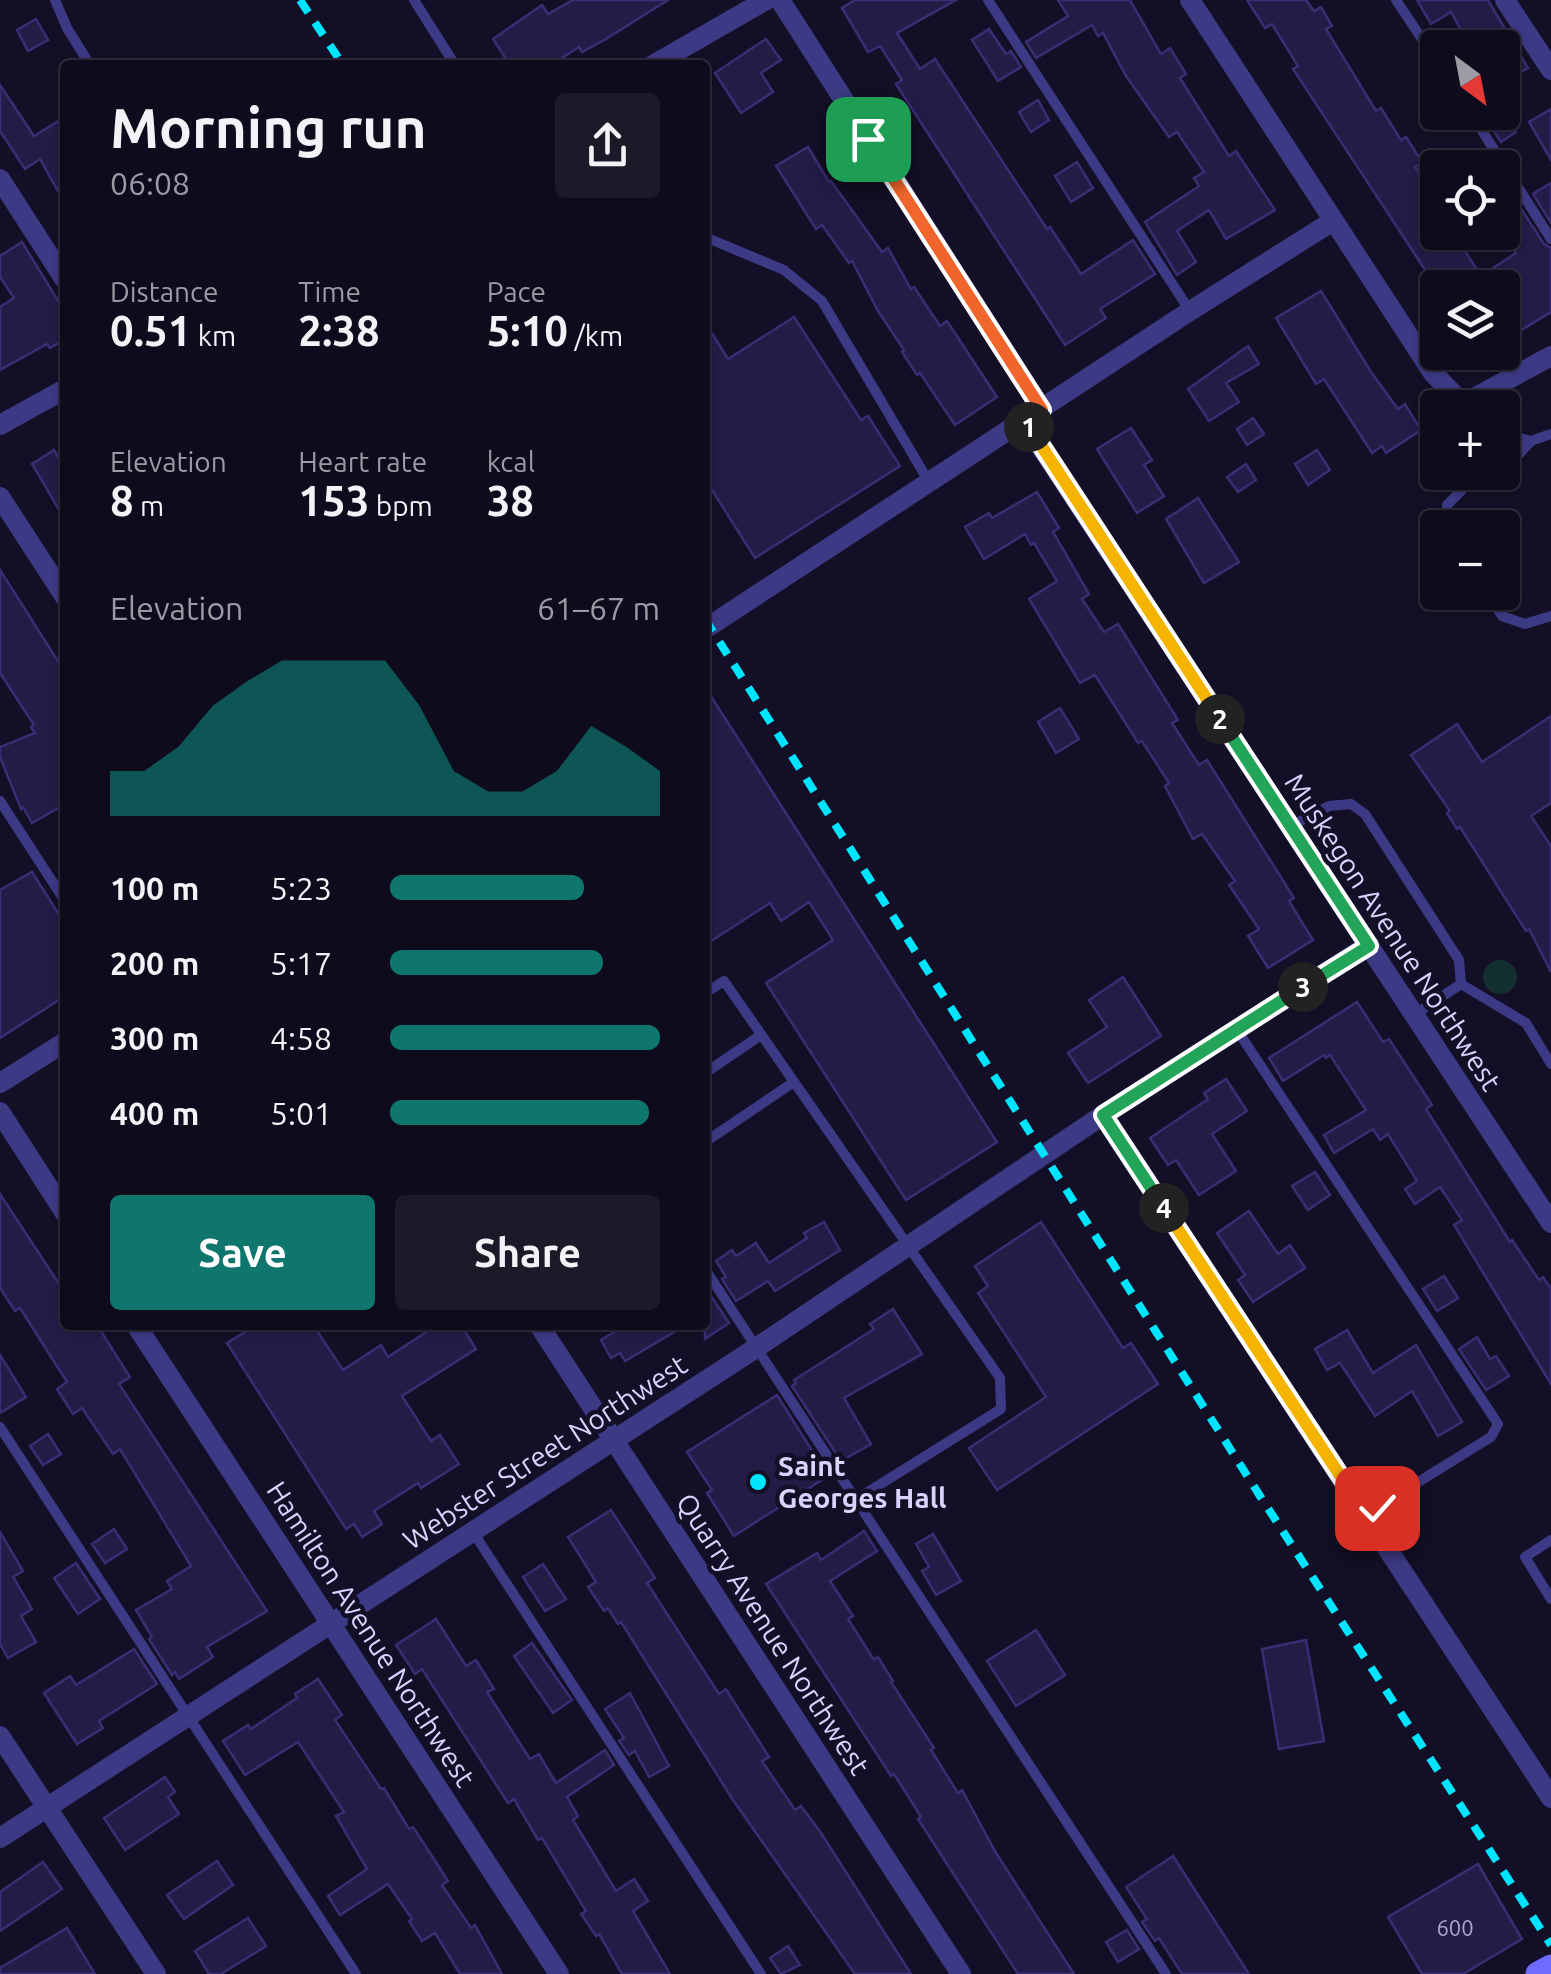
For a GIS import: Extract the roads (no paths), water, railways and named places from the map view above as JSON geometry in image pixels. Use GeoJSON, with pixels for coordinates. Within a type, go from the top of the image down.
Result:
{"type":"FeatureCollection","features":[{"type":"Feature","properties":{"kind":"street"},"geometry":{"type":"LineString","coordinates":[[662,60],[766,0]]}},
{"type":"Feature","properties":{"kind":"street","name":"Muskegon Avenue Northwest"},"geometry":{"type":"LineString","coordinates":[[780,0],[1033,415],[1291,826],[1414,1015],[1545,1199],[1551,1223]]}},
{"type":"Feature","properties":{"kind":"street"},"geometry":{"type":"LineString","coordinates":[[1190,0],[1433,373],[1449,390]]}},
{"type":"Feature","properties":{"kind":"street"},"geometry":{"type":"LineString","coordinates":[[1505,0],[1551,70]]}},
{"type":"Feature","properties":{"kind":"street"},"geometry":{"type":"LineString","coordinates":[[0,178],[60,272]]}},
{"type":"Feature","properties":{"kind":"street"},"geometry":{"type":"LineString","coordinates":[[710,626],[1334,221]]}},
{"type":"Feature","properties":{"kind":"street"},"geometry":{"type":"LineString","coordinates":[[1492,390],[1551,356]]}},
{"type":"Feature","properties":{"kind":"street"},"geometry":{"type":"LineString","coordinates":[[0,426],[60,392]]}},
{"type":"Feature","properties":{"kind":"street"},"geometry":{"type":"LineString","coordinates":[[0,497],[60,589]]}},
{"type":"Feature","properties":{"kind":"street","name":"Webster Street Northwest"},"geometry":{"type":"LineString","coordinates":[[0,1838],[756,1348],[1103,1115],[1369,946]]}},
{"type":"Feature","properties":{"kind":"street"},"geometry":{"type":"LineString","coordinates":[[0,1083],[60,1045]]}},
{"type":"Feature","properties":{"kind":"street"},"geometry":{"type":"LineString","coordinates":[[0,1112],[60,1206]]}},
{"type":"Feature","properties":{"kind":"street"},"geometry":{"type":"LineString","coordinates":[[1103,1115],[1551,1798]]}},
{"type":"Feature","properties":{"kind":"street","name":"Hamilton Avenue Northwest"},"geometry":{"type":"LineString","coordinates":[[145,1330],[558,1974]]}},
{"type":"Feature","properties":{"kind":"street","name":"Quarry Avenue Northwest"},"geometry":{"type":"LineString","coordinates":[[542,1330],[961,1974]]}},
{"type":"Feature","properties":{"kind":"street"},"geometry":{"type":"LineString","coordinates":[[0,1736],[156,1974]]}},
{"type":"Feature","properties":{"kind":"street"},"geometry":{"type":"LineString","coordinates":[[1538,1974],[1551,1967]]}},
{"type":"Feature","properties":{"kind":"lane"},"geometry":{"type":"LineString","coordinates":[[55,0],[87,60]]}},
{"type":"Feature","properties":{"kind":"lane"},"geometry":{"type":"LineString","coordinates":[[414,0],[452,60]]}},
{"type":"Feature","properties":{"kind":"lane"},"geometry":{"type":"LineString","coordinates":[[988,0],[1190,311]]}},
{"type":"Feature","properties":{"kind":"lane"},"geometry":{"type":"LineString","coordinates":[[1396,0],[1420,36]]}},
{"type":"Feature","properties":{"kind":"lane"},"geometry":{"type":"LineString","coordinates":[[1482,130],[1551,238]]}},
{"type":"Feature","properties":{"kind":"lane"},"geometry":{"type":"LineString","coordinates":[[710,239],[784,270],[822,301],[930,483]]}},
{"type":"Feature","properties":{"kind":"lane"},"geometry":{"type":"LineString","coordinates":[[1520,453],[1531,441],[1551,434]]}},
{"type":"Feature","properties":{"kind":"lane"},"geometry":{"type":"LineString","coordinates":[[1520,438],[1531,441]]}},
{"type":"Feature","properties":{"kind":"lane"},"geometry":{"type":"LineString","coordinates":[[1447,510],[1460,490]]}},
{"type":"Feature","properties":{"kind":"lane"},"geometry":{"type":"LineString","coordinates":[[1498,610],[1502,616],[1525,624],[1551,616]]}},
{"type":"Feature","properties":{"kind":"lane"},"geometry":{"type":"LineString","coordinates":[[0,801],[60,893]]}},
{"type":"Feature","properties":{"kind":"lane"},"geometry":{"type":"LineString","coordinates":[[1291,826],[1329,806],[1351,804],[1365,814],[1459,960],[1460,984]]}},
{"type":"Feature","properties":{"kind":"lane"},"geometry":{"type":"LineString","coordinates":[[710,990],[724,980],[1000,1378],[1000,1409],[856,1500]]}},
{"type":"Feature","properties":{"kind":"lane"},"geometry":{"type":"LineString","coordinates":[[1414,1015],[1460,984]]}},
{"type":"Feature","properties":{"kind":"lane"},"geometry":{"type":"LineString","coordinates":[[1460,984],[1526,1023],[1551,1064]]}},
{"type":"Feature","properties":{"kind":"lane"},"geometry":{"type":"LineString","coordinates":[[1237,1029],[1498,1424],[1490,1438],[1366,1515]]}},
{"type":"Feature","properties":{"kind":"lane"},"geometry":{"type":"LineString","coordinates":[[710,1070],[761,1035]]}},
{"type":"Feature","properties":{"kind":"lane"},"geometry":{"type":"LineString","coordinates":[[710,1139],[794,1082]]}},
{"type":"Feature","properties":{"kind":"lane"},"geometry":{"type":"LineString","coordinates":[[710,1277],[1166,1974]]}},
{"type":"Feature","properties":{"kind":"lane"},"geometry":{"type":"LineString","coordinates":[[0,1427],[356,1974]]}},
{"type":"Feature","properties":{"kind":"lane"},"geometry":{"type":"LineString","coordinates":[[473,1531],[761,1974]]}},
{"type":"Feature","properties":{"kind":"lane"},"geometry":{"type":"LineString","coordinates":[[1550,1595],[1525,1557],[1551,1540]]}},
{"type":"Feature","properties":{"kind":"railway"},"geometry":{"type":"LineString","coordinates":[[300,0],[340,60]]}},
{"type":"Feature","properties":{"kind":"railway"},"geometry":{"type":"LineString","coordinates":[[710,627],[1260,1496],[1551,1945]]}},
{"type":"Feature","properties":{"kind":"place","name":"Saint Georges Hall"},"geometry":{"type":"Point","coordinates":[758,1482]}}]}
